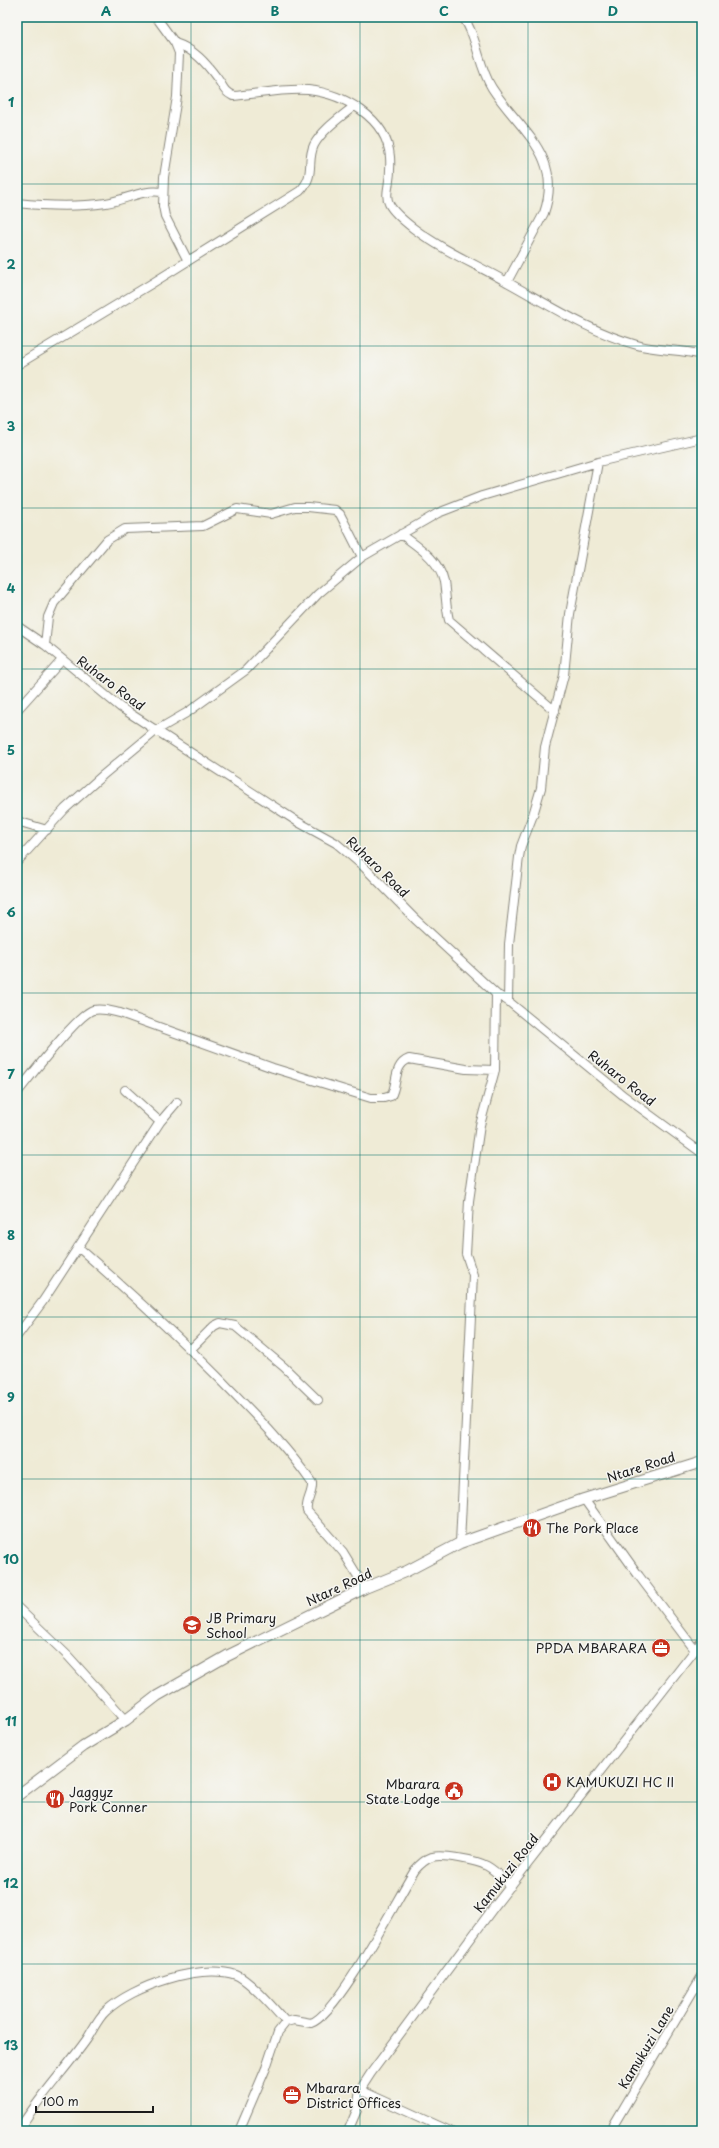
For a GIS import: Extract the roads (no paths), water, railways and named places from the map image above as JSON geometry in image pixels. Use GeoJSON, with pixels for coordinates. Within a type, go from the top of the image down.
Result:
{"type":"FeatureCollection","features":[{"type":"Feature","properties":{"kind":"main road","name":"Ntare Road"},"geometry":{"type":"LineString","coordinates":[[17,1796],[83,1746],[126,1720],[157,1696],[188,1676],[365,1588],[407,1570],[460,1543],[584,1499],[702,1462]]}},
{"type":"Feature","properties":{"kind":"street"},"geometry":{"type":"LineString","coordinates":[[156,17],[175,43],[180,62],[177,97],[162,192],[165,216],[188,261]]}},
{"type":"Feature","properties":{"kind":"street"},"geometry":{"type":"LineString","coordinates":[[463,17],[474,37],[492,87],[529,134],[546,161],[550,180],[548,202],[544,213],[507,282]]}},
{"type":"Feature","properties":{"kind":"street"},"geometry":{"type":"LineString","coordinates":[[175,43],[193,50],[218,79],[224,91],[233,96],[308,90],[330,95],[363,111],[383,132],[389,146],[390,171],[386,198],[393,210],[431,240],[538,301],[599,332],[637,345],[702,355]]}},
{"type":"Feature","properties":{"kind":"street"},"geometry":{"type":"LineString","coordinates":[[17,365],[300,191],[310,178],[311,154],[314,144],[324,131],[354,106]]}},
{"type":"Feature","properties":{"kind":"street"},"geometry":{"type":"LineString","coordinates":[[17,203],[39,205],[97,204],[108,203],[144,192],[162,192]]}},
{"type":"Feature","properties":{"kind":"street"},"geometry":{"type":"LineString","coordinates":[[17,862],[65,809],[102,775],[157,730],[188,712],[246,670],[318,594],[362,557],[438,513],[462,503],[537,478],[702,438]]}},
{"type":"Feature","properties":{"kind":"street"},"geometry":{"type":"LineString","coordinates":[[508,1001],[509,944],[520,846],[534,815],[541,788],[545,747],[564,675],[570,614],[598,462]]}},
{"type":"Feature","properties":{"kind":"street"},"geometry":{"type":"LineString","coordinates":[[45,645],[48,617],[54,603],[65,587],[107,540],[125,529],[203,526],[237,509],[271,514],[295,507],[334,510],[340,514],[362,557]]}},
{"type":"Feature","properties":{"kind":"street"},"geometry":{"type":"LineString","coordinates":[[401,534],[429,555],[437,566],[443,580],[449,620],[555,711]]}},
{"type":"Feature","properties":{"kind":"street","name":"Ruharo Road"},"geometry":{"type":"LineString","coordinates":[[17,626],[45,645],[114,702],[241,786],[345,850],[363,866],[415,919],[496,994],[508,1001],[624,1096],[702,1153]]}},
{"type":"Feature","properties":{"kind":"street"},"geometry":{"type":"LineString","coordinates":[[17,710],[62,660]]}},
{"type":"Feature","properties":{"kind":"street"},"geometry":{"type":"LineString","coordinates":[[17,821],[47,830]]}},
{"type":"Feature","properties":{"kind":"street"},"geometry":{"type":"LineString","coordinates":[[460,1543],[473,1282],[472,1268],[466,1254],[469,1201],[480,1125],[495,1070],[496,994]]}},
{"type":"Feature","properties":{"kind":"street"},"geometry":{"type":"LineString","coordinates":[[17,1093],[71,1028],[92,1011],[103,1009],[120,1013],[273,1068],[371,1098],[384,1098],[391,1096],[397,1073],[401,1065],[409,1059],[466,1069],[495,1070]]}},
{"type":"Feature","properties":{"kind":"street"},"geometry":{"type":"LineString","coordinates":[[125,1090],[160,1122]]}},
{"type":"Feature","properties":{"kind":"street"},"geometry":{"type":"LineString","coordinates":[[17,1336],[78,1247],[160,1122],[177,1102]]}},
{"type":"Feature","properties":{"kind":"street"},"geometry":{"type":"LineString","coordinates":[[78,1247],[152,1312],[275,1436],[303,1470],[312,1484],[312,1490],[306,1506],[307,1511],[343,1552],[365,1588]]}},
{"type":"Feature","properties":{"kind":"street"},"geometry":{"type":"LineString","coordinates":[[190,1350],[214,1326],[220,1323],[235,1326],[284,1367],[318,1400]]}},
{"type":"Feature","properties":{"kind":"street"},"geometry":{"type":"LineString","coordinates":[[584,1499],[639,1576],[695,1650]]}},
{"type":"Feature","properties":{"kind":"street"},"geometry":{"type":"LineString","coordinates":[[17,1607],[68,1656],[126,1720]]}},
{"type":"Feature","properties":{"kind":"street","name":"Kamukuzi Road"},"geometry":{"type":"LineString","coordinates":[[348,2131],[357,2110],[360,2090],[385,2054],[511,1886],[702,1641]]}},
{"type":"Feature","properties":{"kind":"street"},"geometry":{"type":"LineString","coordinates":[[239,2131],[266,2068],[278,2032],[286,2022],[294,2020],[311,2023],[323,2015],[360,1965],[414,1870],[423,1861],[433,1857],[442,1857],[477,1861],[487,1866],[511,1886]]}},
{"type":"Feature","properties":{"kind":"street"},"geometry":{"type":"LineString","coordinates":[[18,2131],[64,2066],[87,2039],[104,2012],[131,1993],[154,1984],[203,1971],[217,1971],[237,1976],[257,1991],[286,2022]]}},
{"type":"Feature","properties":{"kind":"street","name":"Kamukuzi Lane"},"geometry":{"type":"LineString","coordinates":[[610,2131],[702,1976]]}},
{"type":"Feature","properties":{"kind":"street"},"geometry":{"type":"LineString","coordinates":[[360,2090],[450,2131]]}},
{"type":"Feature","properties":{"kind":"place","name":"The Pork Place"},"geometry":{"type":"Point","coordinates":[532,1528]}},
{"type":"Feature","properties":{"kind":"place","name":"JB Primary School"},"geometry":{"type":"Point","coordinates":[192,1625]}},
{"type":"Feature","properties":{"kind":"place","name":"PPDA MBARARA"},"geometry":{"type":"Point","coordinates":[661,1648]}},
{"type":"Feature","properties":{"kind":"place","name":"KAMUKUZI HC II"},"geometry":{"type":"Point","coordinates":[552,1782]}},
{"type":"Feature","properties":{"kind":"place","name":"Mbarara State Lodge"},"geometry":{"type":"Point","coordinates":[454,1791]}},
{"type":"Feature","properties":{"kind":"place","name":"Jaggyz Pork Conner"},"geometry":{"type":"Point","coordinates":[55,1799]}},
{"type":"Feature","properties":{"kind":"place","name":"Mbarara District Offices"},"geometry":{"type":"Point","coordinates":[292,2095]}}]}
